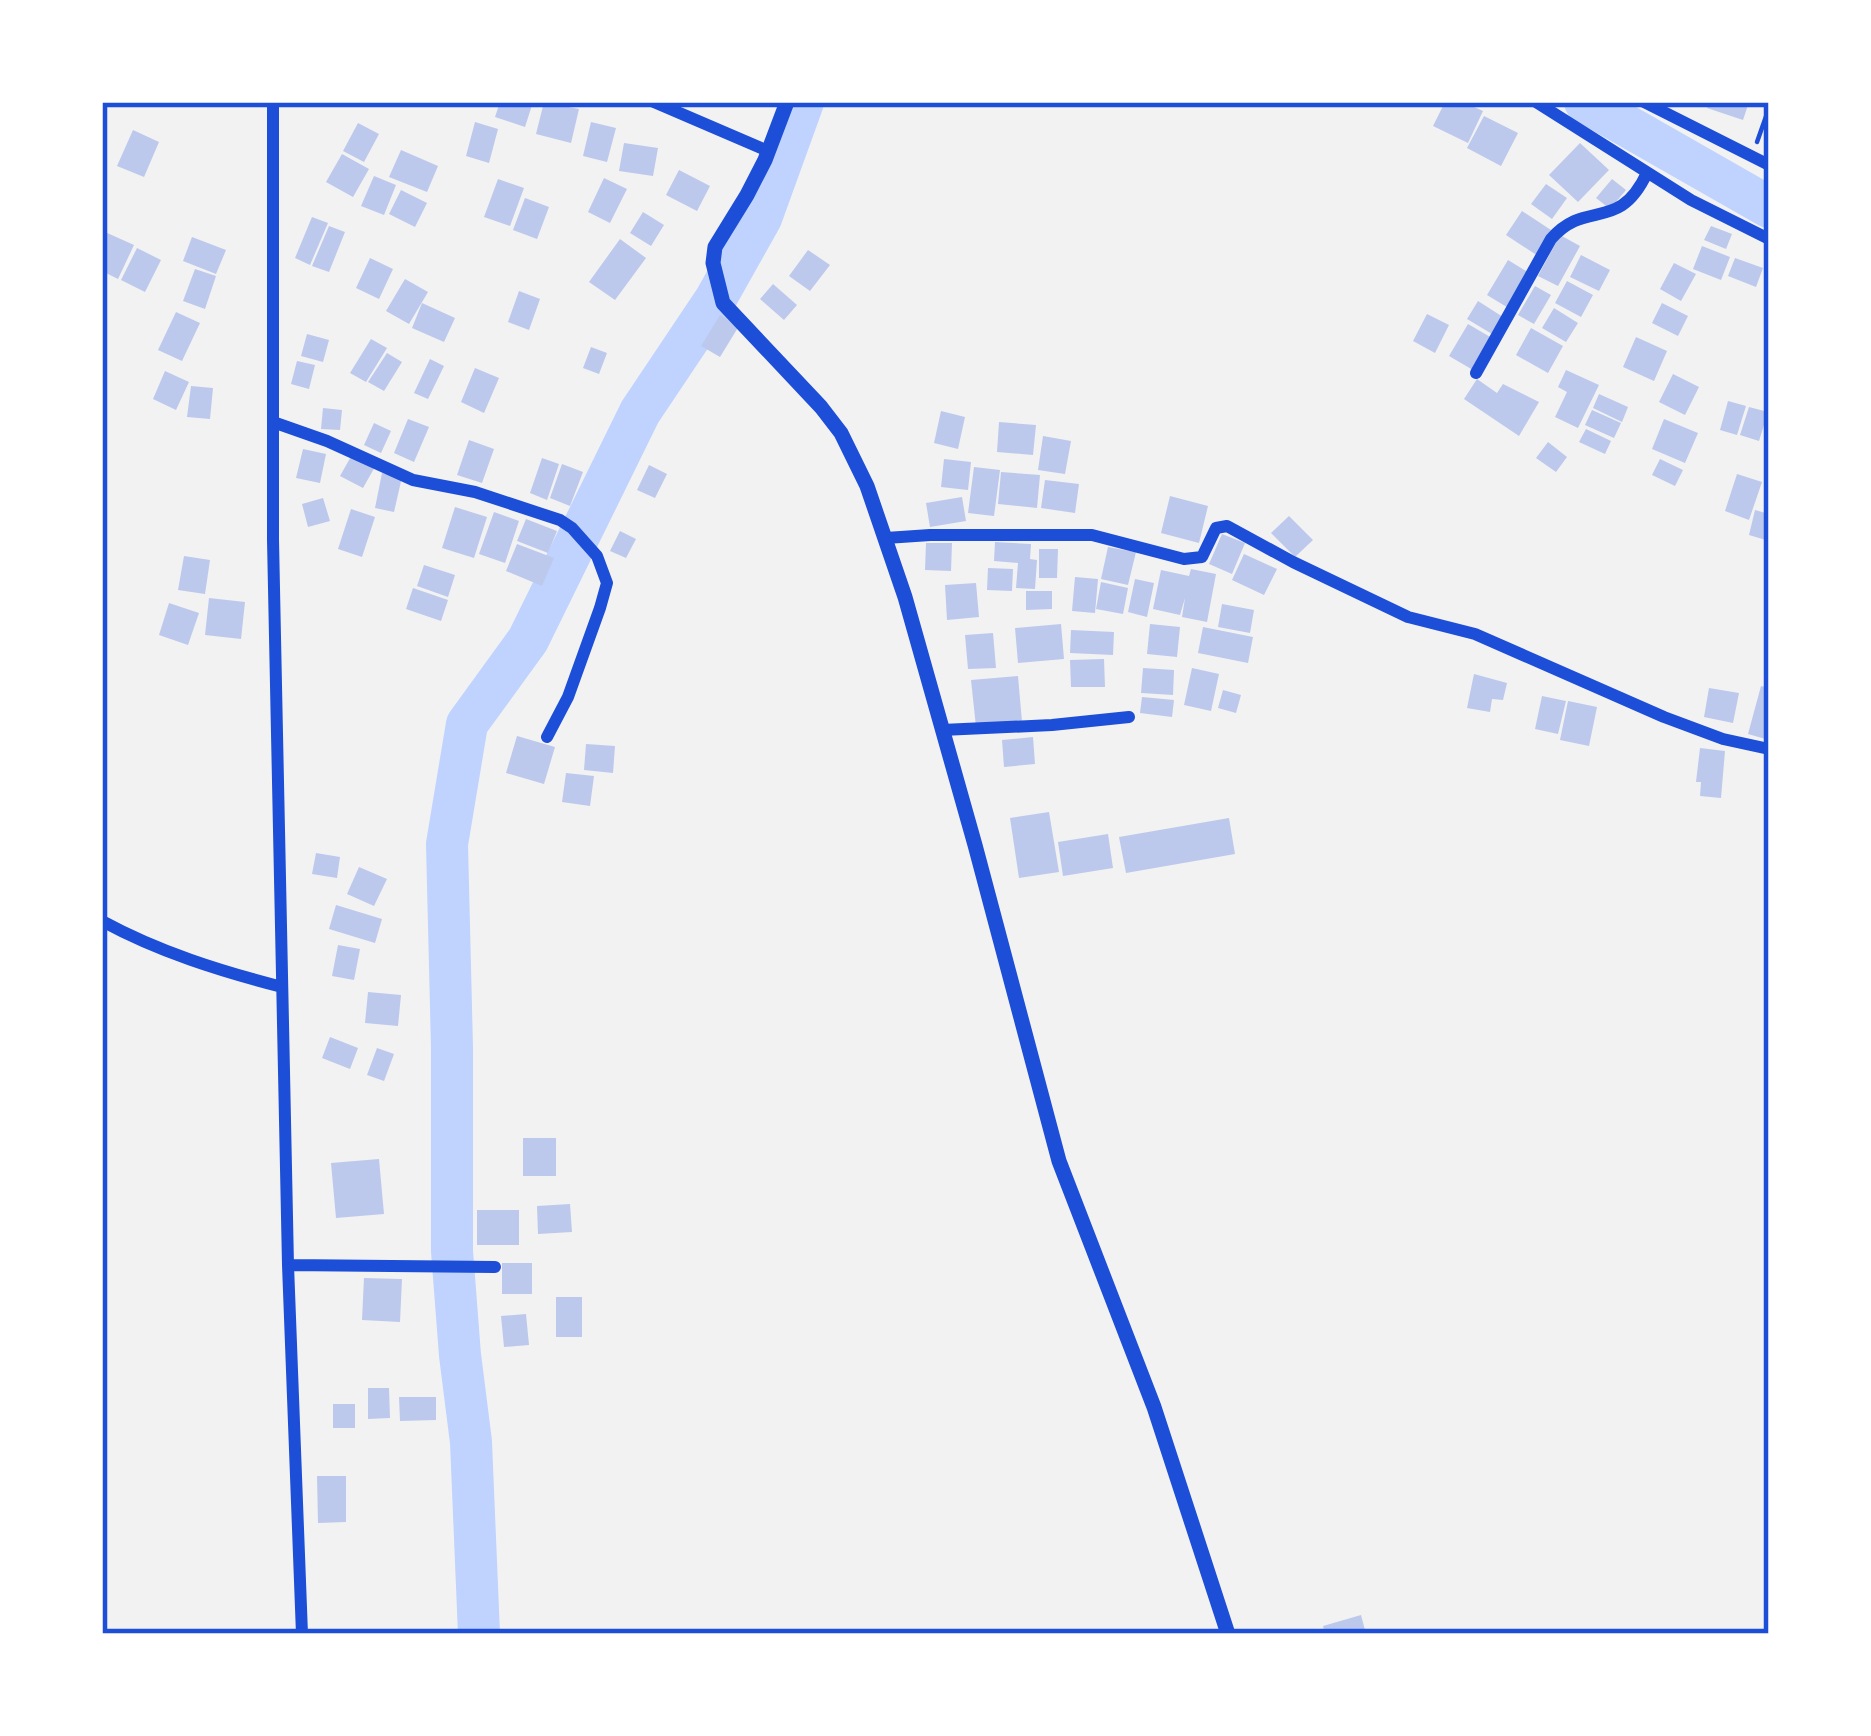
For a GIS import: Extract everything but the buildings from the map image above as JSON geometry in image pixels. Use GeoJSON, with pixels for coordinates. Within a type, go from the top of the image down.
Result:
{"type":"FeatureCollection","features":[{"type":"Feature","properties":{"kind":"street"},"geometry":{"type":"LineString","coordinates":[[273,102],[282,987],[302,1634]]}},
{"type":"Feature","properties":{"kind":"street"},"geometry":{"type":"LineString","coordinates":[[654,102],[768,151]]}},
{"type":"Feature","properties":{"kind":"street"},"geometry":{"type":"LineString","coordinates":[[787,102],[747,195],[715,247],[713,263],[723,303],[821,407],[858,464],[886,538],[942,730],[1059,1161],[1154,1407],[1228,1634]]}},
{"type":"Feature","properties":{"kind":"street"},"geometry":{"type":"LineString","coordinates":[[1536,102],[1691,200],[1769,239]]}},
{"type":"Feature","properties":{"kind":"street"},"geometry":{"type":"LineString","coordinates":[[1644,102],[1769,165]]}},
{"type":"Feature","properties":{"kind":"street"},"geometry":{"type":"LineString","coordinates":[[1476,373],[1560,228],[1572,220],[1615,211],[1631,201],[1647,173]]}},
{"type":"Feature","properties":{"kind":"street"},"geometry":{"type":"LineString","coordinates":[[273,422],[413,480],[475,492],[560,520],[597,556],[607,583],[568,698],[547,737]]}},
{"type":"Feature","properties":{"kind":"street"},"geometry":{"type":"LineString","coordinates":[[886,538],[1092,536],[1184,559],[1202,556],[1216,528],[1227,526],[1408,617],[1474,634],[1724,740],[1769,749]]}},
{"type":"Feature","properties":{"kind":"street"},"geometry":{"type":"LineString","coordinates":[[942,730],[1130,717]]}},
{"type":"Feature","properties":{"kind":"street"},"geometry":{"type":"LineString","coordinates":[[102,921],[212,968],[282,987]]}},
{"type":"Feature","properties":{"kind":"street"},"geometry":{"type":"LineString","coordinates":[[288,1265],[488,1268]]}},
{"type":"Feature","properties":{"kind":"path"},"geometry":{"type":"LineString","coordinates":[[1752,156],[1769,107]]}},
{"type":"Feature","properties":{"kind":"waterway"},"geometry":{"type":"LineString","coordinates":[[479,1634],[471,1442],[452,1251],[447,844],[467,724],[528,640],[640,412],[715,300],[761,218],[803,102]]}},
{"type":"Feature","properties":{"kind":"waterway"},"geometry":{"type":"LineString","coordinates":[[1585,102],[1769,207]]}}]}
